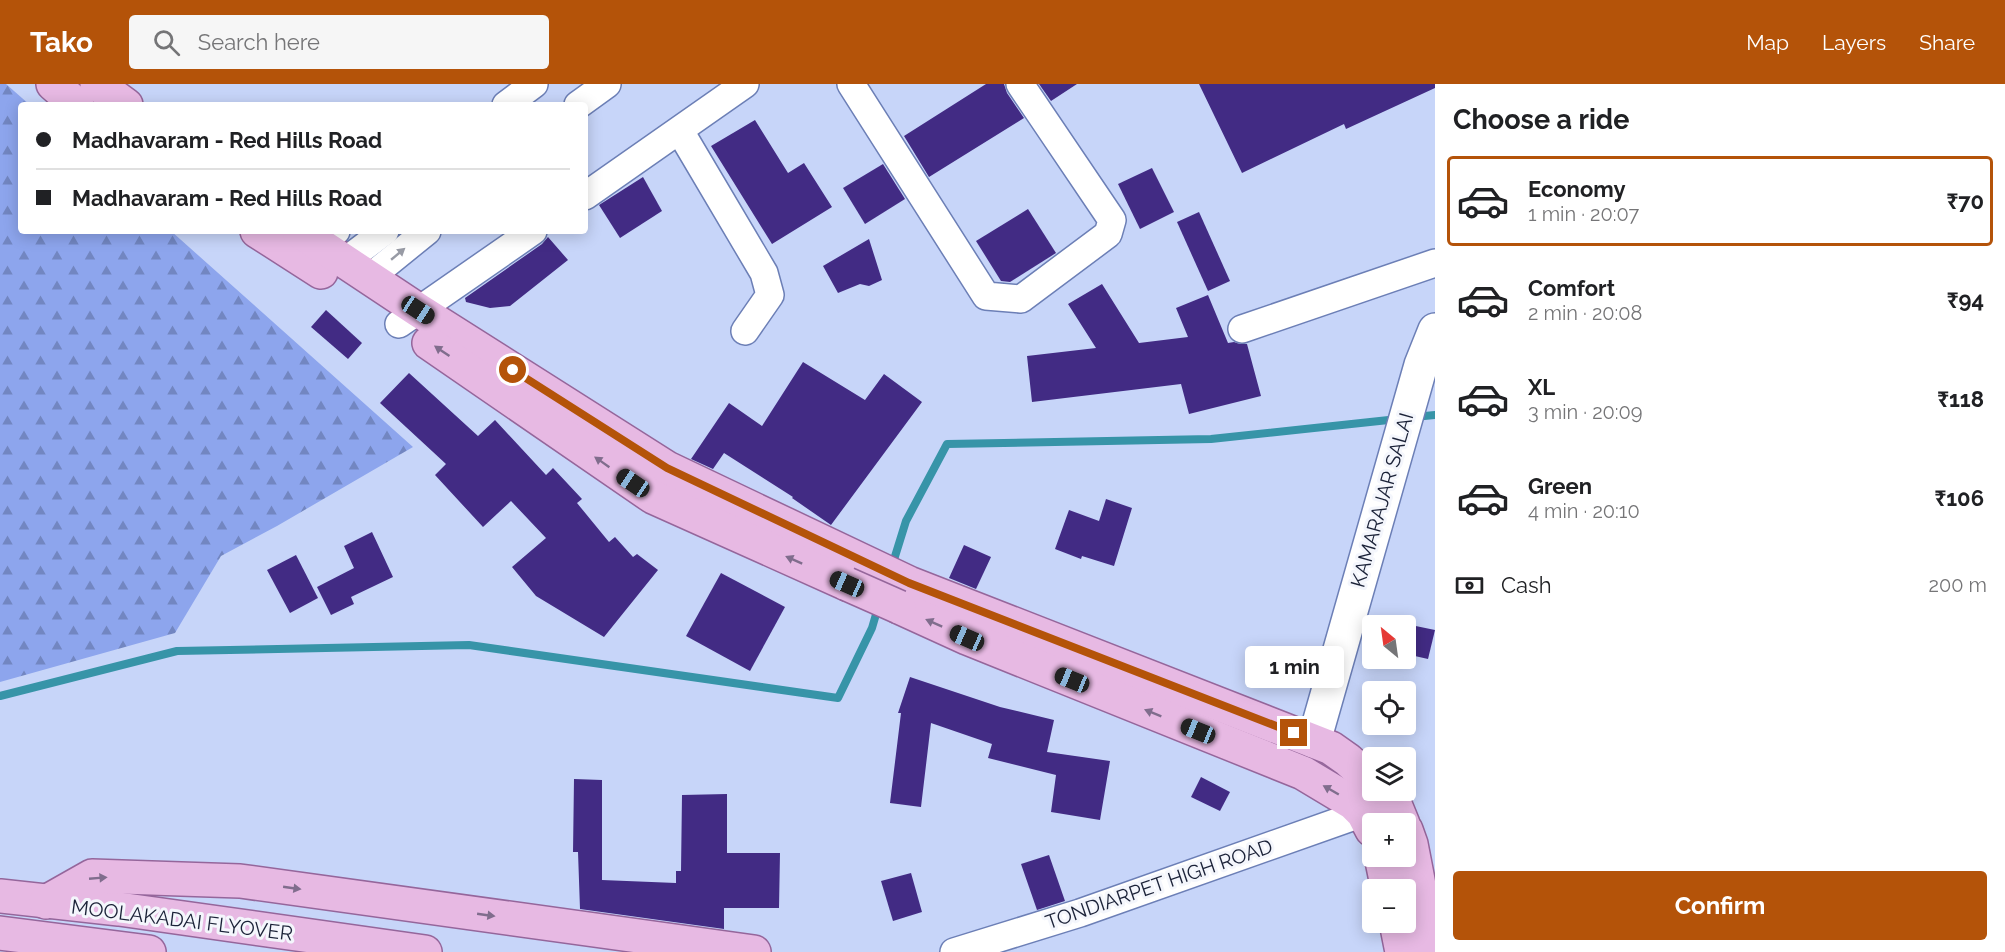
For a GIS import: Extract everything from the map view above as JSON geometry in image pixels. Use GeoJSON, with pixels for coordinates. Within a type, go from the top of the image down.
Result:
{"type":"FeatureCollection","features":[{"type":"Feature","properties":{"kind":"main road"},"geometry":{"type":"LineString","coordinates":[[53,84],[73,102]]}},
{"type":"Feature","properties":{"kind":"main road"},"geometry":{"type":"LineString","coordinates":[[97,84],[122,102]]}},
{"type":"Feature","properties":{"kind":"main road"},"geometry":{"type":"LineString","coordinates":[[262,234],[409,317]]}},
{"type":"Feature","properties":{"kind":"main road"},"geometry":{"type":"LineString","coordinates":[[333,249],[409,317],[653,497],[853,572],[904,595],[1314,741],[1348,759],[1362,772]]}},
{"type":"Feature","properties":{"kind":"main road"},"geometry":{"type":"LineString","coordinates":[[904,595],[967,638],[1303,773],[1353,803],[1373,811],[1394,802],[1398,813]]}},
{"type":"Feature","properties":{"kind":"main road"},"geometry":{"type":"LineString","coordinates":[[1415,867],[1432,952]]}},
{"type":"Feature","properties":{"kind":"main road"},"geometry":{"type":"LineString","coordinates":[[46,903],[92,876],[240,881],[754,952]]}},
{"type":"Feature","properties":{"kind":"main road","name":"MOOLAKADAI FLYOVER"},"geometry":{"type":"LineString","coordinates":[[0,896],[46,903],[119,909],[425,952]]}},
{"type":"Feature","properties":{"kind":"main road","name":"MOOLAKADAI FLYOVER"},"geometry":{"type":"LineString","coordinates":[[0,933],[59,946],[149,952]]}},
{"type":"Feature","properties":{"kind":"main road"},"geometry":{"type":"LineString","coordinates":[[1398,933],[1402,952]]}},
{"type":"Feature","properties":{"kind":"street"},"geometry":{"type":"LineString","coordinates":[[510,102],[534,84]]}},
{"type":"Feature","properties":{"kind":"street"},"geometry":{"type":"LineString","coordinates":[[582,102],[607,84]]}},
{"type":"Feature","properties":{"kind":"street"},"geometry":{"type":"LineString","coordinates":[[588,194],[745,84]]}},
{"type":"Feature","properties":{"kind":"street"},"geometry":{"type":"LineString","coordinates":[[851,84],[986,296],[1021,299],[1108,234],[1112,220],[1020,84]]}},
{"type":"Feature","properties":{"kind":"street"},"geometry":{"type":"LineString","coordinates":[[680,131],[764,273],[770,295],[745,331]]}},
{"type":"Feature","properties":{"kind":"street"},"geometry":{"type":"LineString","coordinates":[[333,249],[376,234]]}},
{"type":"Feature","properties":{"kind":"street"},"geometry":{"type":"LineString","coordinates":[[333,249],[411,234]]}},
{"type":"Feature","properties":{"kind":"street"},"geometry":{"type":"LineString","coordinates":[[409,317],[529,234]]}},
{"type":"Feature","properties":{"kind":"street"},"geometry":{"type":"LineString","coordinates":[[1242,329],[1435,264]]}},
{"type":"Feature","properties":{"kind":"street","name":"KAMARAJAR SALAI"},"geometry":{"type":"LineString","coordinates":[[1314,741],[1421,365],[1435,330]]}},
{"type":"Feature","properties":{"kind":"street","name":"TONDIARPET HIGH ROAD"},"geometry":{"type":"LineString","coordinates":[[954,952],[1080,913],[1373,811]]}},
{"type":"Feature","properties":{"kind":"green space"},"geometry":{"type":"Polygon","coordinates":[[[0,84],[6,84],[27,102],[18,102],[18,234],[174,234],[413,447],[221,556],[175,633],[0,682],[0,84]]]}},
{"type":"Feature","properties":{"kind":"building"},"geometry":{"type":"Polygon","coordinates":[[[986,84],[1004,84],[1007,93],[1024,118],[929,177],[904,136],[986,84]]]}},
{"type":"Feature","properties":{"kind":"building"},"geometry":{"type":"Polygon","coordinates":[[[1039,84],[1077,84],[1051,101],[1039,84]]]}},
{"type":"Feature","properties":{"kind":"building"},"geometry":{"type":"Polygon","coordinates":[[[1199,84],[1435,84],[1435,88],[1346,129],[1344,124],[1242,173],[1199,84]]]}},
{"type":"Feature","properties":{"kind":"building"},"geometry":{"type":"Polygon","coordinates":[[[755,120],[788,173],[804,163],[832,207],[772,244],[711,146],[755,120]]]}},
{"type":"Feature","properties":{"kind":"building"},"geometry":{"type":"Polygon","coordinates":[[[883,164],[905,199],[865,224],[843,188],[883,164]]]}},
{"type":"Feature","properties":{"kind":"building"},"geometry":{"type":"Polygon","coordinates":[[[1152,168],[1174,212],[1140,229],[1118,184],[1152,168]]]}},
{"type":"Feature","properties":{"kind":"building"},"geometry":{"type":"Polygon","coordinates":[[[643,177],[662,211],[620,238],[599,205],[643,177]]]}},
{"type":"Feature","properties":{"kind":"building"},"geometry":{"type":"Polygon","coordinates":[[[1028,209],[1056,253],[1010,282],[1001,281],[976,241],[1028,209]]]}},
{"type":"Feature","properties":{"kind":"building"},"geometry":{"type":"Polygon","coordinates":[[[1199,212],[1230,281],[1208,291],[1177,222],[1199,212]]]}},
{"type":"Feature","properties":{"kind":"building"},"geometry":{"type":"Polygon","coordinates":[[[548,237],[568,260],[510,306],[490,308],[466,302],[465,298],[542,244],[548,237]]]}},
{"type":"Feature","properties":{"kind":"building"},"geometry":{"type":"Polygon","coordinates":[[[869,239],[882,280],[869,286],[860,284],[838,293],[823,266],[869,239]]]}},
{"type":"Feature","properties":{"kind":"building"},"geometry":{"type":"Polygon","coordinates":[[[1102,284],[1139,343],[1188,337],[1176,308],[1208,295],[1228,343],[1247,344],[1261,396],[1189,414],[1181,384],[1032,402],[1027,356],[1096,348],[1068,304],[1102,284]]]}},
{"type":"Feature","properties":{"kind":"building"},"geometry":{"type":"Polygon","coordinates":[[[326,310],[362,343],[348,359],[311,327],[326,310]]]}},
{"type":"Feature","properties":{"kind":"building"},"geometry":{"type":"Polygon","coordinates":[[[803,362],[865,400],[884,374],[922,402],[831,525],[793,497],[724,453],[713,469],[691,459],[729,403],[762,426],[803,362]]]}},
{"type":"Feature","properties":{"kind":"building"},"geometry":{"type":"Polygon","coordinates":[[[409,373],[478,436],[495,420],[546,475],[553,468],[582,499],[577,503],[609,542],[615,537],[633,557],[637,554],[658,570],[604,637],[536,596],[512,567],[546,538],[511,501],[483,527],[435,475],[446,464],[380,403],[409,373]]]}},
{"type":"Feature","properties":{"kind":"building"},"geometry":{"type":"Polygon","coordinates":[[[1106,499],[1132,508],[1114,566],[1082,556],[1081,559],[1055,549],[1069,510],[1099,521],[1106,499]]]}},
{"type":"Feature","properties":{"kind":"building"},"geometry":{"type":"Polygon","coordinates":[[[372,532],[393,577],[351,597],[354,604],[331,615],[317,587],[354,568],[344,546],[372,532]]]}},
{"type":"Feature","properties":{"kind":"building"},"geometry":{"type":"Polygon","coordinates":[[[964,545],[991,557],[976,589],[949,578],[964,545]]]}},
{"type":"Feature","properties":{"kind":"building"},"geometry":{"type":"Polygon","coordinates":[[[296,555],[318,598],[290,613],[267,570],[296,555]]]}},
{"type":"Feature","properties":{"kind":"building"},"geometry":{"type":"Polygon","coordinates":[[[721,573],[785,607],[750,671],[686,636],[721,573]]]}},
{"type":"Feature","properties":{"kind":"building"},"geometry":{"type":"Polygon","coordinates":[[[1416,626],[1435,630],[1428,659],[1416,656],[1416,626]]]}},
{"type":"Feature","properties":{"kind":"building"},"geometry":{"type":"Polygon","coordinates":[[[910,677],[1000,707],[1054,720],[1047,752],[1110,761],[1100,820],[1051,812],[1056,775],[988,758],[992,744],[931,723],[921,807],[890,803],[901,713],[898,713],[910,677]]]}},
{"type":"Feature","properties":{"kind":"building"},"geometry":{"type":"Polygon","coordinates":[[[1201,777],[1230,792],[1220,811],[1191,797],[1201,777]]]}},
{"type":"Feature","properties":{"kind":"building"},"geometry":{"type":"Polygon","coordinates":[[[574,779],[602,780],[602,880],[676,883],[676,871],[681,871],[682,795],[727,794],[727,853],[780,853],[779,908],[724,908],[724,929],[580,909],[578,852],[573,852],[574,779]]]}},
{"type":"Feature","properties":{"kind":"building"},"geometry":{"type":"Polygon","coordinates":[[[1049,855],[1065,901],[1037,910],[1021,864],[1049,855]]]}},
{"type":"Feature","properties":{"kind":"building"},"geometry":{"type":"Polygon","coordinates":[[[911,873],[922,912],[893,921],[881,881],[911,873]]]}},
{"type":"Feature","properties":{"kind":"waterway"},"geometry":{"type":"LineString","coordinates":[[1414,417],[1435,415]]}},
{"type":"Feature","properties":{"kind":"waterway"},"geometry":{"type":"LineString","coordinates":[[892,566],[906,521],[947,444],[1211,439],[1398,419]]}},
{"type":"Feature","properties":{"kind":"waterway"},"geometry":{"type":"LineString","coordinates":[[0,696],[177,651],[469,645],[838,698],[872,628],[879,604]]}},
{"type":"Feature","properties":{"kind":"route"},"geometry":{"type":"LineString","coordinates":[[513,370],[667,468],[909,583],[1294,733]]}}]}
